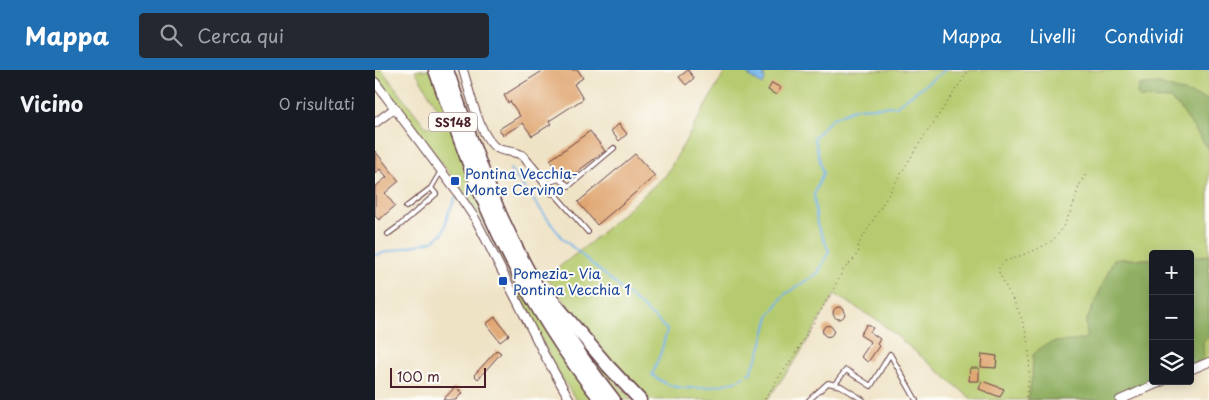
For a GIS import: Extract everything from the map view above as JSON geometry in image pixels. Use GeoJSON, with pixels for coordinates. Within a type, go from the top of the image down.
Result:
{"type":"FeatureCollection","features":[{"type":"Feature","properties":{"kind":"highway","name":"SS148"},"geometry":{"type":"LineString","coordinates":[[435,70],[485,189],[581,365]]}},
{"type":"Feature","properties":{"kind":"highway","name":"SS148"},"geometry":{"type":"LineString","coordinates":[[447,70],[478,171]]}},
{"type":"Feature","properties":{"kind":"highway","name":"SS148"},"geometry":{"type":"LineString","coordinates":[[485,189],[491,219],[525,287],[581,365]]}},
{"type":"Feature","properties":{"kind":"highway"},"geometry":{"type":"LineString","coordinates":[[528,270],[608,366],[640,400]]}},
{"type":"Feature","properties":{"kind":"highway"},"geometry":{"type":"LineString","coordinates":[[581,365],[601,400]]}},
{"type":"Feature","properties":{"kind":"highway"},"geometry":{"type":"LineString","coordinates":[[581,365],[614,400]]}},
{"type":"Feature","properties":{"kind":"street"},"geometry":{"type":"LineString","coordinates":[[463,70],[482,130],[497,149],[523,152],[553,192]]}},
{"type":"Feature","properties":{"kind":"street"},"geometry":{"type":"LineString","coordinates":[[375,82],[461,197],[479,226],[545,356],[571,400]]}},
{"type":"Feature","properties":{"kind":"street"},"geometry":{"type":"LineString","coordinates":[[375,123],[395,108]]}},
{"type":"Feature","properties":{"kind":"street"},"geometry":{"type":"LineString","coordinates":[[1194,368],[1209,362]]}},
{"type":"Feature","properties":{"kind":"street"},"geometry":{"type":"LineString","coordinates":[[1122,399],[1154,385]]}},
{"type":"Feature","properties":{"kind":"street"},"geometry":{"type":"LineString","coordinates":[[1137,400],[1140,391]]}},
{"type":"Feature","properties":{"kind":"lane"},"geometry":{"type":"LineString","coordinates":[[482,130],[489,125]]}},
{"type":"Feature","properties":{"kind":"lane"},"geometry":{"type":"LineString","coordinates":[[547,183],[559,179],[569,186],[614,148]]}},
{"type":"Feature","properties":{"kind":"lane"},"geometry":{"type":"LineString","coordinates":[[523,152],[531,155]]}},
{"type":"Feature","properties":{"kind":"lane"},"geometry":{"type":"LineString","coordinates":[[406,207],[431,188],[441,171]]}},
{"type":"Feature","properties":{"kind":"lane"},"geometry":{"type":"LineString","coordinates":[[388,234],[436,194],[431,188]]}},
{"type":"Feature","properties":{"kind":"lane"},"geometry":{"type":"LineString","coordinates":[[553,192],[588,232]]}},
{"type":"Feature","properties":{"kind":"lane"},"geometry":{"type":"LineString","coordinates":[[835,384],[846,370],[871,386],[890,354],[916,400]]}},
{"type":"Feature","properties":{"kind":"lane"},"geometry":{"type":"LineString","coordinates":[[809,400],[828,383],[841,386],[863,400]]}},
{"type":"Feature","properties":{"kind":"path"},"geometry":{"type":"LineString","coordinates":[[765,399],[794,356],[843,270],[859,251],[858,245],[919,144],[969,70]]}},
{"type":"Feature","properties":{"kind":"path"},"geometry":{"type":"LineString","coordinates":[[1026,397],[1030,368],[1027,339],[1022,320],[999,270],[1003,262],[1051,242],[1064,223],[1081,180],[1089,172]]}},
{"type":"Feature","properties":{"kind":"green space"},"geometry":{"type":"Polygon","coordinates":[[[375,70],[382,70],[425,126],[433,128],[441,122],[441,115],[415,70],[433,70],[597,400],[576,400],[555,367],[481,217],[375,76],[375,70]]]}},
{"type":"Feature","properties":{"kind":"green space"},"geometry":{"type":"Polygon","coordinates":[[[726,70],[1209,70],[1209,360],[1194,366],[1194,250],[1149,250],[1149,384],[1115,400],[973,400],[881,323],[835,294],[797,358],[767,400],[649,400],[624,378],[546,277],[590,243],[666,175],[726,70]]]}},
{"type":"Feature","properties":{"kind":"green space"},"geometry":{"type":"Polygon","coordinates":[[[1159,84],[1209,100],[1209,150],[1180,108],[1170,99],[1140,98],[1137,93],[1139,85],[1159,84]]]}},
{"type":"Feature","properties":{"kind":"green space"},"geometry":{"type":"Polygon","coordinates":[[[1209,255],[1209,336],[1203,341],[1204,359],[1194,363],[1194,295],[1194,257],[1209,255]]]}},
{"type":"Feature","properties":{"kind":"green space"},"geometry":{"type":"Polygon","coordinates":[[[1114,259],[1149,259],[1149,382],[1112,400],[1028,400],[1032,378],[1033,355],[1040,349],[1053,343],[1087,338],[1086,322],[1114,259]]]}},
{"type":"Feature","properties":{"kind":"green space"},"geometry":{"type":"Polygon","coordinates":[[[571,332],[633,400],[620,400],[571,332]]]}},
{"type":"Feature","properties":{"kind":"water"},"geometry":{"type":"Polygon","coordinates":[[[747,70],[757,70],[764,74],[765,81],[762,85],[749,76],[747,70]]]}},
{"type":"Feature","properties":{"kind":"building"},"geometry":{"type":"Polygon","coordinates":[[[544,70],[578,70],[583,78],[574,84],[583,99],[549,121],[551,124],[532,136],[523,123],[503,135],[499,129],[520,116],[510,101],[508,103],[504,95],[544,70]]]}},
{"type":"Feature","properties":{"kind":"building"},"geometry":{"type":"Polygon","coordinates":[[[688,70],[694,78],[686,85],[679,77],[688,70]]]}},
{"type":"Feature","properties":{"kind":"building"},"geometry":{"type":"Polygon","coordinates":[[[772,83],[781,88],[776,95],[768,90],[772,83]]]}},
{"type":"Feature","properties":{"kind":"building"},"geometry":{"type":"Polygon","coordinates":[[[619,124],[627,134],[619,141],[611,131],[619,124]]]}},
{"type":"Feature","properties":{"kind":"building"},"geometry":{"type":"Polygon","coordinates":[[[590,131],[605,151],[566,180],[550,160],[590,131]]]}},
{"type":"Feature","properties":{"kind":"building"},"geometry":{"type":"Polygon","coordinates":[[[375,151],[399,181],[385,193],[395,206],[379,220],[375,216],[375,187],[387,177],[380,169],[375,173],[375,151]]]}},
{"type":"Feature","properties":{"kind":"building"},"geometry":{"type":"Polygon","coordinates":[[[635,154],[655,176],[597,225],[578,202],[635,154]]]}},
{"type":"Feature","properties":{"kind":"building"},"geometry":{"type":"Polygon","coordinates":[[[839,307],[845,313],[839,319],[833,313],[839,307]]]}},
{"type":"Feature","properties":{"kind":"building"},"geometry":{"type":"Polygon","coordinates":[[[495,317],[509,335],[500,342],[486,324],[495,317]]]}},
{"type":"Feature","properties":{"kind":"building"},"geometry":{"type":"Polygon","coordinates":[[[867,324],[873,328],[870,332],[880,339],[877,344],[879,346],[868,362],[861,357],[871,342],[860,335],[867,324]]]}},
{"type":"Feature","properties":{"kind":"building"},"geometry":{"type":"Polygon","coordinates":[[[828,325],[834,331],[828,337],[822,331],[828,325]]]}},
{"type":"Feature","properties":{"kind":"building"},"geometry":{"type":"Polygon","coordinates":[[[497,350],[501,353],[478,379],[474,375],[497,350]]]}},
{"type":"Feature","properties":{"kind":"building"},"geometry":{"type":"Polygon","coordinates":[[[982,354],[997,356],[996,368],[981,367],[982,354]]]}},
{"type":"Feature","properties":{"kind":"building"},"geometry":{"type":"Polygon","coordinates":[[[970,368],[979,368],[979,381],[969,381],[970,368]]]}},
{"type":"Feature","properties":{"kind":"building"},"geometry":{"type":"Polygon","coordinates":[[[982,381],[1004,389],[1000,397],[979,389],[982,381]]]}},
{"type":"Feature","properties":{"kind":"building"},"geometry":{"type":"Polygon","coordinates":[[[455,387],[462,393],[456,400],[443,400],[455,387]]]}},
{"type":"Feature","properties":{"kind":"waterway"},"geometry":{"type":"LineString","coordinates":[[748,374],[759,354],[769,316],[784,295],[818,273],[829,251],[817,224],[814,194],[823,173],[814,137],[833,118],[856,108],[896,106],[945,70]]}},
{"type":"Feature","properties":{"kind":"waterway"},"geometry":{"type":"LineString","coordinates":[[510,169],[562,238],[667,330],[652,375],[669,385],[686,388],[718,385],[744,377]]}},
{"type":"Feature","properties":{"kind":"waterway"},"geometry":{"type":"LineString","coordinates":[[375,255],[433,241],[443,233],[448,214],[456,197]]}},
{"type":"Feature","properties":{"kind":"place","name":"Pontina Vecchia- Monte Cervino"},"geometry":{"type":"Point","coordinates":[455,181]}},
{"type":"Feature","properties":{"kind":"place","name":"Pomezia- Via Pontina Vecchia 1"},"geometry":{"type":"Point","coordinates":[503,281]}}]}
